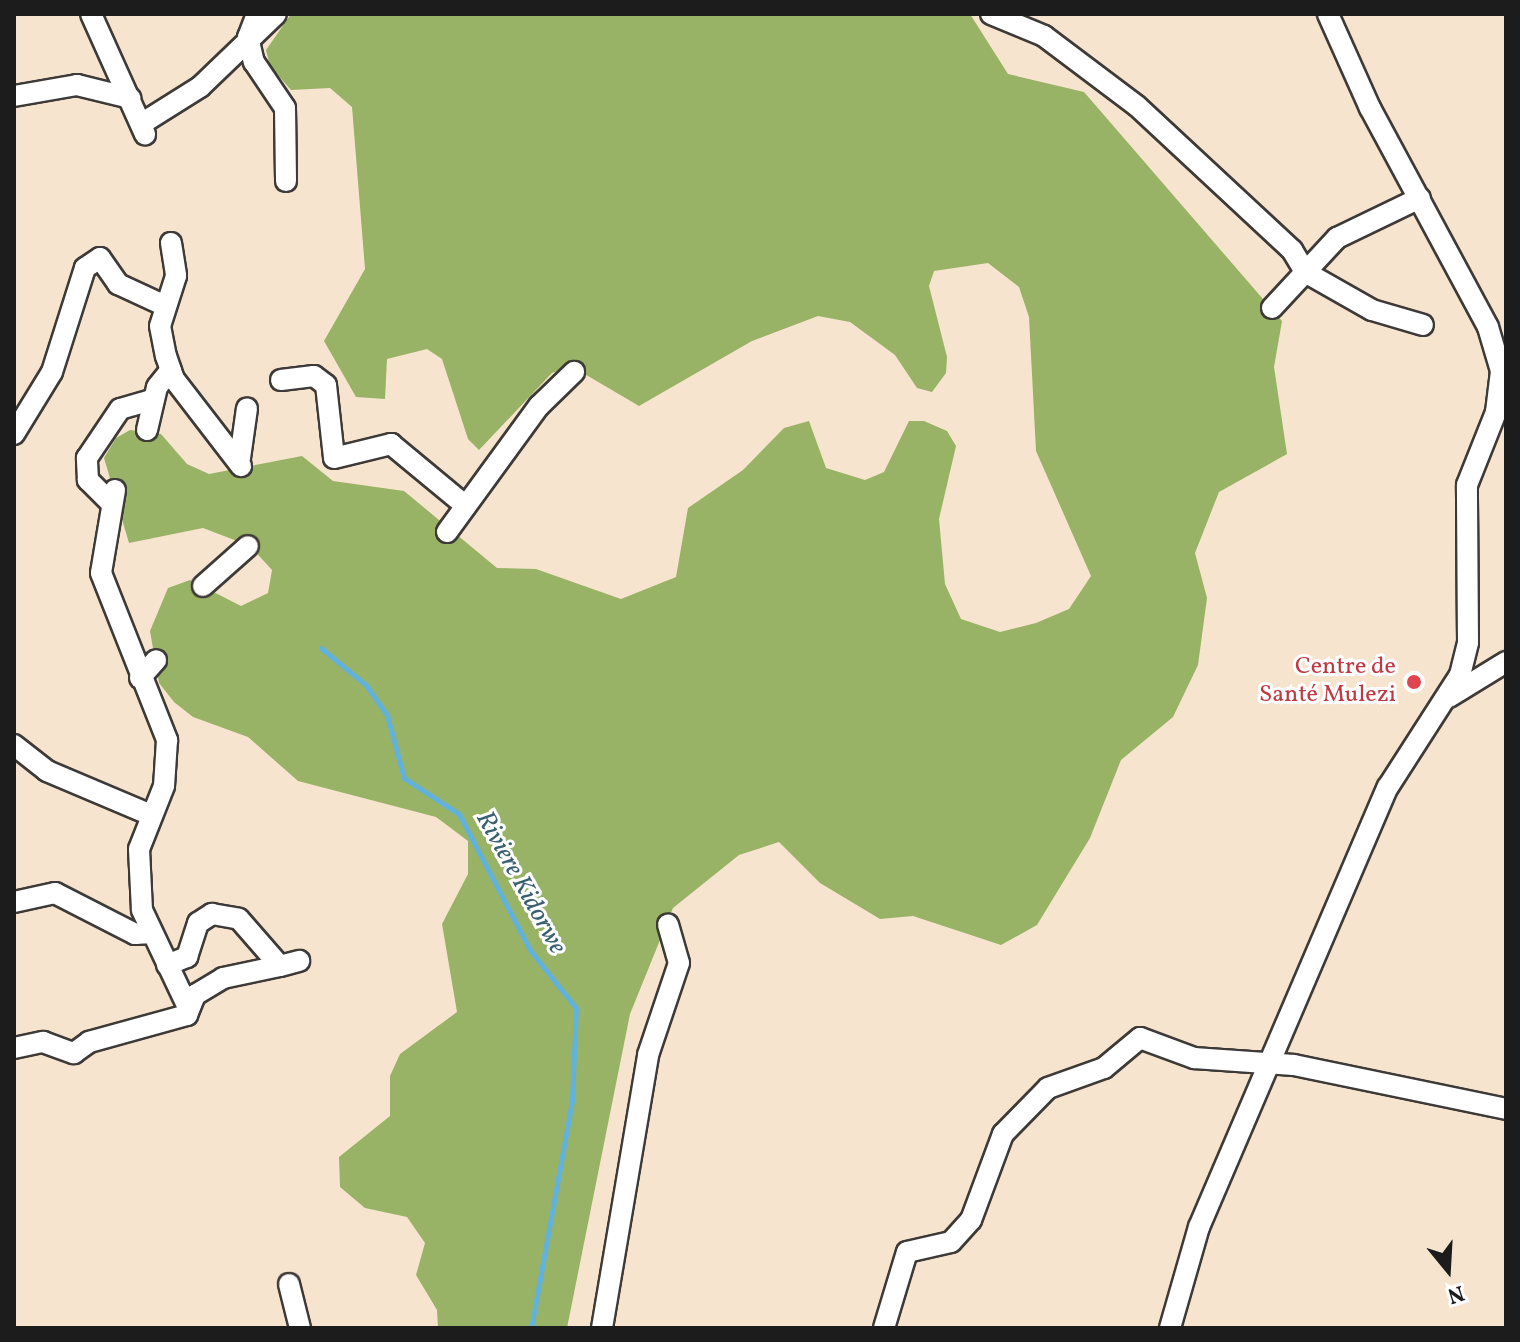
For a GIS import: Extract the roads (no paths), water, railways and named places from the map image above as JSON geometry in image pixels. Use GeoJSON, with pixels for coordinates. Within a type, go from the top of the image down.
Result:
{"type":"FeatureCollection","features":[{"type":"Feature","properties":{"kind":"street"},"geometry":{"type":"LineString","coordinates":[[91,14],[143,130],[200,87],[248,37],[276,14]]}},
{"type":"Feature","properties":{"kind":"street"},"geometry":{"type":"LineString","coordinates":[[257,14],[248,37],[254,62],[285,108],[286,181]]}},
{"type":"Feature","properties":{"kind":"street"},"geometry":{"type":"LineString","coordinates":[[991,14],[1044,36],[1137,106],[1292,250],[1305,272],[1372,310],[1423,325]]}},
{"type":"Feature","properties":{"kind":"street"},"geometry":{"type":"LineString","coordinates":[[1170,1328],[1199,1227],[1271,1069],[1388,787],[1445,700],[1468,642],[1467,485],[1496,412],[1503,356],[1328,14]]}},
{"type":"Feature","properties":{"kind":"street"},"geometry":{"type":"LineString","coordinates":[[14,96],[77,85],[130,98]]}},
{"type":"Feature","properties":{"kind":"street"},"geometry":{"type":"LineString","coordinates":[[1272,308],[1337,238],[1420,198]]}},
{"type":"Feature","properties":{"kind":"street"},"geometry":{"type":"LineString","coordinates":[[171,243],[176,276],[161,304],[171,370],[241,466],[237,439],[247,408]]}},
{"type":"Feature","properties":{"kind":"street"},"geometry":{"type":"LineString","coordinates":[[14,434],[52,372],[76,268],[100,258],[118,284],[161,304]]}},
{"type":"Feature","properties":{"kind":"street"},"geometry":{"type":"LineString","coordinates":[[176,276],[198,277]]}},
{"type":"Feature","properties":{"kind":"street"},"geometry":{"type":"LineString","coordinates":[[147,430],[154,399],[171,370]]}},
{"type":"Feature","properties":{"kind":"street"},"geometry":{"type":"LineString","coordinates":[[447,532],[574,372]]}},
{"type":"Feature","properties":{"kind":"street"},"geometry":{"type":"LineString","coordinates":[[281,380],[314,376],[326,385],[334,458],[391,444],[466,506]]}},
{"type":"Feature","properties":{"kind":"street"},"geometry":{"type":"LineString","coordinates":[[14,1048],[43,1042],[74,1053],[89,1042],[187,1015],[187,1005],[152,933],[139,876],[149,814],[164,786],[167,740],[101,573],[113,496],[88,480],[87,458],[120,409],[154,399]]}},
{"type":"Feature","properties":{"kind":"street"},"geometry":{"type":"LineString","coordinates":[[203,586],[248,546]]}},
{"type":"Feature","properties":{"kind":"street"},"geometry":{"type":"LineString","coordinates":[[140,678],[156,660]]}},
{"type":"Feature","properties":{"kind":"street"},"geometry":{"type":"LineString","coordinates":[[1445,700],[1506,662]]}},
{"type":"Feature","properties":{"kind":"street"},"geometry":{"type":"LineString","coordinates":[[14,745],[47,771],[149,814]]}},
{"type":"Feature","properties":{"kind":"street"},"geometry":{"type":"LineString","coordinates":[[14,902],[55,893],[135,934],[152,933]]}},
{"type":"Feature","properties":{"kind":"street"},"geometry":{"type":"LineString","coordinates":[[167,965],[187,957],[198,923],[212,914],[239,919],[289,964],[223,978],[187,1005]]}},
{"type":"Feature","properties":{"kind":"street"},"geometry":{"type":"LineString","coordinates":[[602,1328],[648,1055],[679,963],[668,925]]}},
{"type":"Feature","properties":{"kind":"street"},"geometry":{"type":"LineString","coordinates":[[884,1328],[907,1252],[951,1242],[971,1220],[1003,1134],[1048,1088],[1104,1068],[1140,1038],[1194,1058],[1228,1056],[1271,1069],[1294,1065],[1506,1109]]}},
{"type":"Feature","properties":{"kind":"street"},"geometry":{"type":"LineString","coordinates":[[289,1284],[300,1328]]}},
{"type":"Feature","properties":{"kind":"waterway","name":"Riviere Kidorwe"},"geometry":{"type":"LineString","coordinates":[[321,648],[366,685],[387,715],[404,778],[459,814],[530,950],[576,1008],[572,1101],[531,1328]]}},
{"type":"Feature","properties":{"kind":"place","name":"Centre de Santé Mulezi"},"geometry":{"type":"Point","coordinates":[1414,682]}}]}
